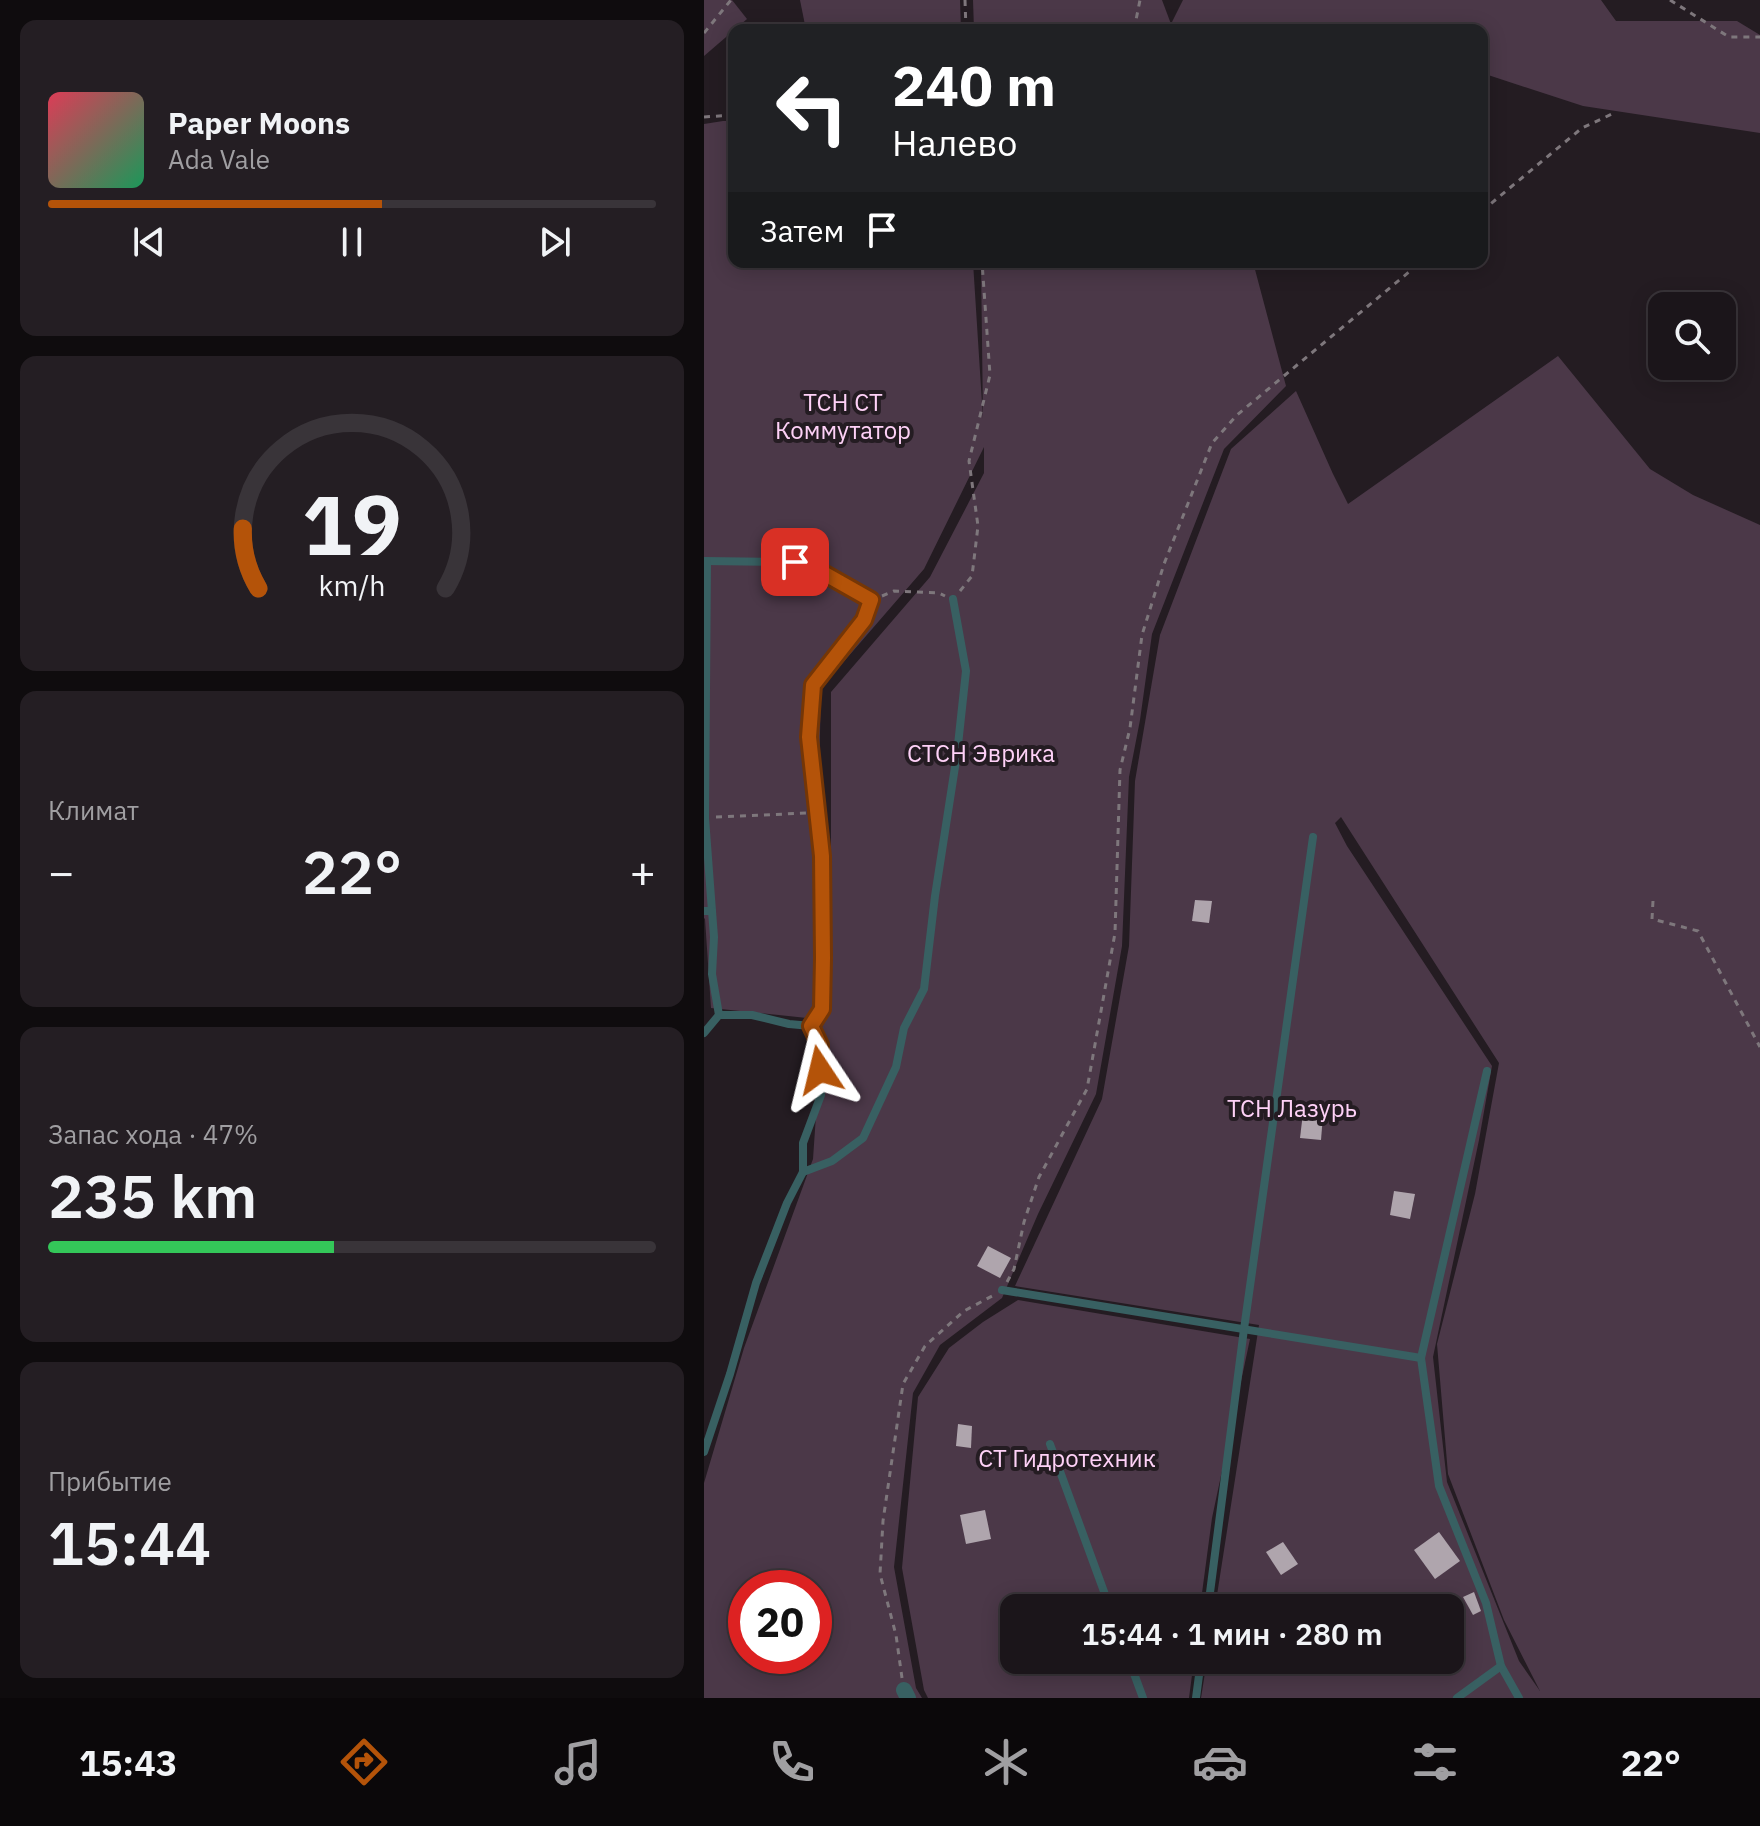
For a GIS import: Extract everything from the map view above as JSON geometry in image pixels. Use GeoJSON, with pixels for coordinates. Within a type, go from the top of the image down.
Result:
{"type":"FeatureCollection","features":[{"type":"Feature","properties":{"kind":"lane"},"geometry":{"type":"LineString","coordinates":[[704,1033],[719,1015],[712,974],[714,937],[708,911],[705,818],[706,561],[795,562],[818,570],[871,600],[864,620],[813,685],[809,737],[822,856],[822,1009],[811,1026]]}},
{"type":"Feature","properties":{"kind":"lane"},"geometry":{"type":"LineString","coordinates":[[803,1172],[832,1161],[863,1138],[896,1067],[904,1028],[924,989],[966,671],[953,599]]}},
{"type":"Feature","properties":{"kind":"lane"},"geometry":{"type":"LineString","coordinates":[[1210,1594],[1313,837]]}},
{"type":"Feature","properties":{"kind":"lane"},"geometry":{"type":"LineString","coordinates":[[719,1015],[752,1015],[811,1026]]}},
{"type":"Feature","properties":{"kind":"lane"},"geometry":{"type":"LineString","coordinates":[[704,1452],[756,1283],[787,1203],[803,1172],[803,1143],[821,1095],[820,1045],[811,1026]]}},
{"type":"Feature","properties":{"kind":"lane"},"geometry":{"type":"LineString","coordinates":[[1487,1071],[1421,1358],[1439,1486],[1486,1603],[1501,1666],[1519,1698]]}},
{"type":"Feature","properties":{"kind":"lane"},"geometry":{"type":"LineString","coordinates":[[1002,1290],[1421,1358]]}},
{"type":"Feature","properties":{"kind":"lane"},"geometry":{"type":"LineString","coordinates":[[1050,1444],[1105,1594]]}},
{"type":"Feature","properties":{"kind":"lane"},"geometry":{"type":"LineString","coordinates":[[1457,1698],[1501,1666]]}},
{"type":"Feature","properties":{"kind":"lane"},"geometry":{"type":"LineString","coordinates":[[1134,1674],[1143,1698]]}},
{"type":"Feature","properties":{"kind":"lane"},"geometry":{"type":"LineString","coordinates":[[1196,1698],[1199,1674]]}},
{"type":"Feature","properties":{"kind":"path"},"geometry":{"type":"LineString","coordinates":[[704,33],[731,0]]}},
{"type":"Feature","properties":{"kind":"path"},"geometry":{"type":"LineString","coordinates":[[965,0],[966,24]]}},
{"type":"Feature","properties":{"kind":"path"},"geometry":{"type":"LineString","coordinates":[[1135,24],[1140,0]]}},
{"type":"Feature","properties":{"kind":"path"},"geometry":{"type":"LineString","coordinates":[[1670,0],[1729,37],[1760,37]]}},
{"type":"Feature","properties":{"kind":"path"},"geometry":{"type":"LineString","coordinates":[[1488,206],[1582,128],[1612,114]]}},
{"type":"Feature","properties":{"kind":"path"},"geometry":{"type":"LineString","coordinates":[[704,117],[728,115]]}},
{"type":"Feature","properties":{"kind":"path"},"geometry":{"type":"LineString","coordinates":[[871,600],[894,591],[939,593],[953,599],[972,576],[978,526],[969,461],[990,375],[982,268]]}},
{"type":"Feature","properties":{"kind":"path"},"geometry":{"type":"LineString","coordinates":[[906,1694],[896,1635],[880,1574],[883,1521],[903,1384],[925,1346],[964,1311],[1002,1290],[1014,1269],[1024,1222],[1039,1177],[1087,1089],[1115,933],[1120,770],[1130,728],[1142,635],[1164,564],[1212,443],[1237,415],[1414,268]]}},
{"type":"Feature","properties":{"kind":"path"},"geometry":{"type":"LineString","coordinates":[[705,818],[817,812]]}},
{"type":"Feature","properties":{"kind":"path"},"geometry":{"type":"LineString","coordinates":[[1653,901],[1652,919],[1698,931],[1760,1047]]}},
{"type":"Feature","properties":{"kind":"green space"},"geometry":{"type":"Polygon","coordinates":[[[704,0],[732,0],[747,19],[741,24],[728,24],[728,35],[704,56],[704,0]]]}},
{"type":"Feature","properties":{"kind":"green space"},"geometry":{"type":"Polygon","coordinates":[[[800,0],[960,0],[961,24],[805,24],[800,0]]]}},
{"type":"Feature","properties":{"kind":"green space"},"geometry":{"type":"Polygon","coordinates":[[[973,0],[1162,0],[1171,24],[974,24],[973,0]]]}},
{"type":"Feature","properties":{"kind":"green space"},"geometry":{"type":"Polygon","coordinates":[[[1183,0],[1601,0],[1616,21],[1737,21],[1760,35],[1760,133],[1583,106],[1488,75],[1488,24],[1171,24],[1183,0]]]}},
{"type":"Feature","properties":{"kind":"green space","name":"СТСН Эврика"},"geometry":{"type":"Polygon","coordinates":[[[728,121],[728,268],[973,268],[983,419],[981,268],[1255,268],[1286,386],[1224,449],[1152,634],[1129,777],[1122,946],[1096,1094],[1038,1214],[1002,1298],[940,1345],[913,1393],[894,1567],[916,1688],[922,1698],[704,1698],[704,1483],[744,1348],[813,1159],[822,1027],[831,987],[831,692],[930,577],[984,473],[984,447],[924,569],[821,688],[814,1009],[807,1018],[711,1008],[705,919],[704,124],[728,121]]]}},
{"type":"Feature","properties":{"kind":"green space","name":"ТСН Лазурь"},"geometry":{"type":"Polygon","coordinates":[[[1558,356],[1650,469],[1693,495],[1760,525],[1760,1698],[1201,1698],[1205,1674],[1464,1674],[1464,1594],[1217,1594],[1259,1325],[1015,1286],[1102,1099],[1129,946],[1135,781],[1160,635],[1231,449],[1296,391],[1348,504],[1558,356]],[[1341,817],[1335,823],[1347,846],[1492,1066],[1433,1357],[1447,1482],[1519,1661],[1540,1691],[1504,1620],[1448,1474],[1437,1344],[1475,1194],[1499,1063],[1341,817]]]}},
{"type":"Feature","properties":{"kind":"green space","name":"СТ Гидротехник"},"geometry":{"type":"Polygon","coordinates":[[[1018,1300],[1250,1339],[1212,1518],[1202,1594],[1000,1594],[1000,1674],[1192,1674],[1189,1698],[928,1698],[902,1568],[918,1397],[949,1348],[1018,1300]]]}},
{"type":"Feature","properties":{"kind":"building"},"geometry":{"type":"Polygon","coordinates":[[[1195,900],[1212,901],[1209,923],[1192,921],[1195,900]]]}},
{"type":"Feature","properties":{"kind":"building"},"geometry":{"type":"Polygon","coordinates":[[[1303,1113],[1323,1115],[1321,1140],[1300,1138],[1303,1113]]]}},
{"type":"Feature","properties":{"kind":"building"},"geometry":{"type":"Polygon","coordinates":[[[1394,1191],[1415,1194],[1410,1219],[1390,1215],[1394,1191]]]}},
{"type":"Feature","properties":{"kind":"building"},"geometry":{"type":"Polygon","coordinates":[[[988,1246],[1011,1258],[1000,1278],[977,1266],[988,1246]]]}},
{"type":"Feature","properties":{"kind":"building"},"geometry":{"type":"Polygon","coordinates":[[[958,1424],[972,1426],[971,1448],[956,1446],[958,1424]]]}},
{"type":"Feature","properties":{"kind":"building"},"geometry":{"type":"Polygon","coordinates":[[[985,1510],[991,1539],[966,1544],[960,1515],[985,1510]]]}},
{"type":"Feature","properties":{"kind":"building"},"geometry":{"type":"Polygon","coordinates":[[[1439,1532],[1460,1561],[1435,1579],[1414,1550],[1439,1532]]]}},
{"type":"Feature","properties":{"kind":"building"},"geometry":{"type":"Polygon","coordinates":[[[1283,1542],[1298,1564],[1281,1575],[1266,1552],[1283,1542]]]}},
{"type":"Feature","properties":{"kind":"building"},"geometry":{"type":"Polygon","coordinates":[[[1474,1592],[1481,1611],[1473,1615],[1464,1597],[1474,1592]]]}},
{"type":"Feature","properties":{"kind":"route"},"geometry":{"type":"LineString","coordinates":[[795,562],[818,570],[871,600],[864,620],[813,685],[809,737],[822,856],[823,958],[822,1009],[811,1026],[820,1045],[820,1070]]}},
{"type":"Feature","properties":{"kind":"park label","name":"ТСН СТ Коммутатор"},"geometry":{"type":"Point","coordinates":[843,416]}}]}
